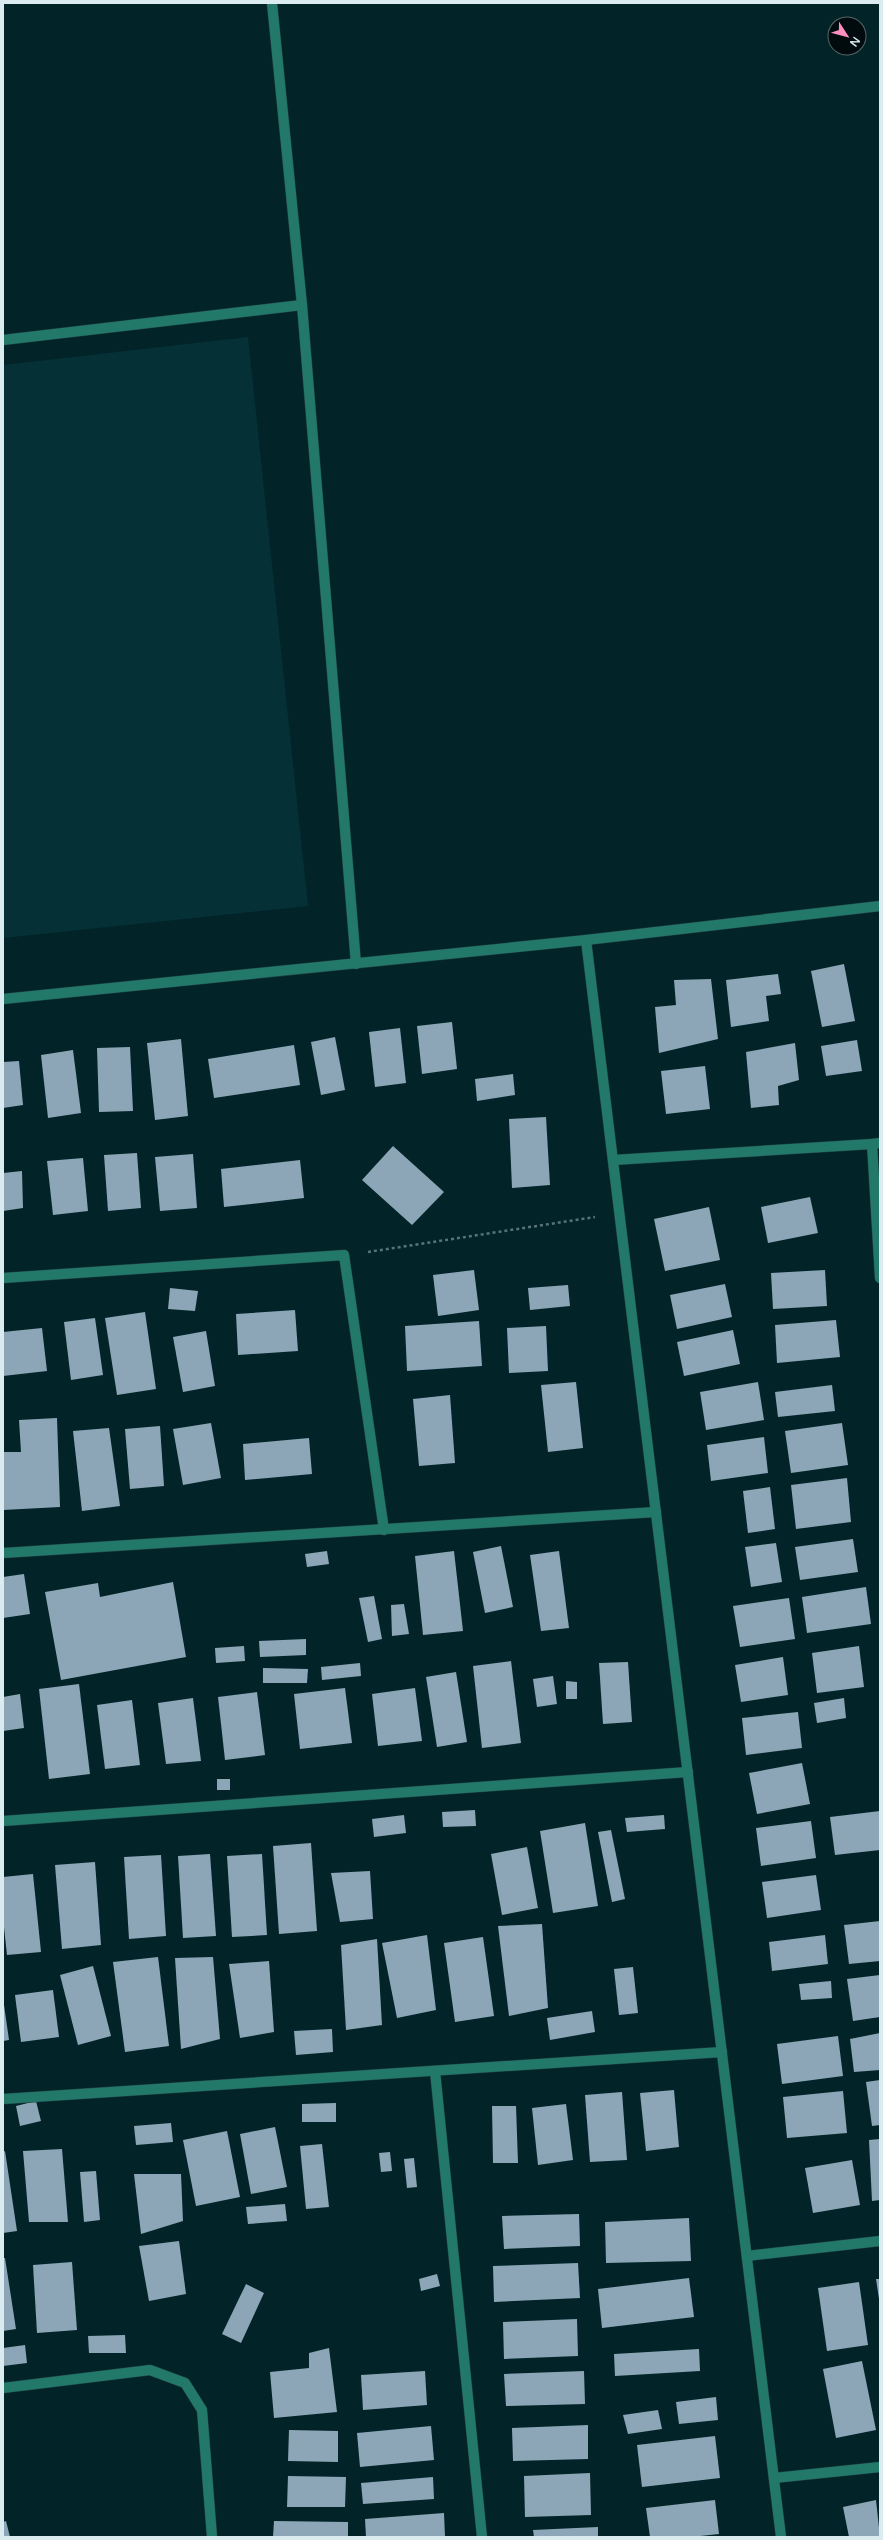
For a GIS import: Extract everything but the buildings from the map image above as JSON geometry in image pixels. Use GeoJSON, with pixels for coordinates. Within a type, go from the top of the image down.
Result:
{"type":"FeatureCollection","features":[{"type":"Feature","properties":{"kind":"street"},"geometry":{"type":"LineString","coordinates":[[272,3],[302,305],[356,964]]}},
{"type":"Feature","properties":{"kind":"street"},"geometry":{"type":"LineString","coordinates":[[3,340],[302,305]]}},
{"type":"Feature","properties":{"kind":"street"},"geometry":{"type":"LineString","coordinates":[[3,999],[586,940],[880,906]]}},
{"type":"Feature","properties":{"kind":"street"},"geometry":{"type":"LineString","coordinates":[[586,940],[781,2537]]}},
{"type":"Feature","properties":{"kind":"street"},"geometry":{"type":"LineString","coordinates":[[613,1160],[876,1143],[880,1278]]}},
{"type":"Feature","properties":{"kind":"street"},"geometry":{"type":"LineString","coordinates":[[3,1278],[344,1255],[384,1530]]}},
{"type":"Feature","properties":{"kind":"street"},"geometry":{"type":"LineString","coordinates":[[3,1554],[656,1512]]}},
{"type":"Feature","properties":{"kind":"street"},"geometry":{"type":"LineString","coordinates":[[3,1821],[688,1772]]}},
{"type":"Feature","properties":{"kind":"street"},"geometry":{"type":"LineString","coordinates":[[3,2099],[722,2052]]}},
{"type":"Feature","properties":{"kind":"street"},"geometry":{"type":"LineString","coordinates":[[435,2071],[482,2537]]}},
{"type":"Feature","properties":{"kind":"street"},"geometry":{"type":"LineString","coordinates":[[746,2256],[880,2241]]}},
{"type":"Feature","properties":{"kind":"street"},"geometry":{"type":"LineString","coordinates":[[3,2388],[150,2370],[185,2383],[202,2410],[212,2537]]}},
{"type":"Feature","properties":{"kind":"street"},"geometry":{"type":"LineString","coordinates":[[774,2478],[880,2467]]}},
{"type":"Feature","properties":{"kind":"path"},"geometry":{"type":"LineString","coordinates":[[344,1255],[619,1214]]}},
{"type":"Feature","properties":{"kind":"shaded area"},"geometry":{"type":"Polygon","coordinates":[[[248,337],[308,906],[3,938],[3,365],[248,337]]]}}]}
